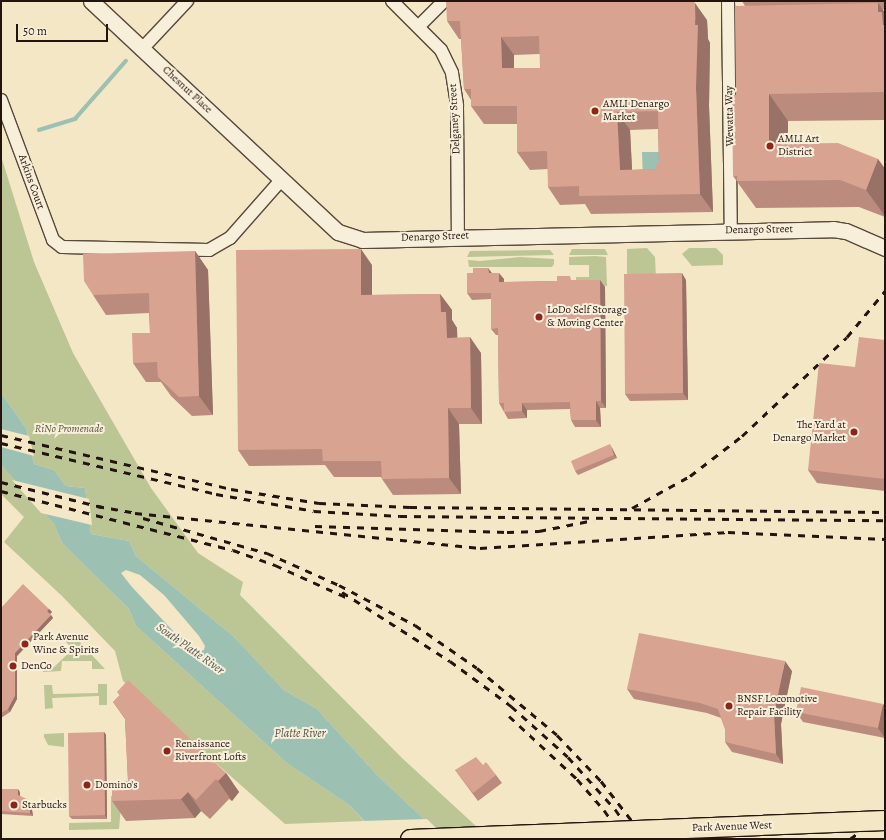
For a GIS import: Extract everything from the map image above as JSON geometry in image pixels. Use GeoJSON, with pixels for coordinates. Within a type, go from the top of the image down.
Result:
{"type":"FeatureCollection","features":[{"type":"Feature","properties":{"kind":"main road","name":"Park Avenue West"},"geometry":{"type":"LineString","coordinates":[[410,839],[885,820]]}},
{"type":"Feature","properties":{"kind":"street","name":"Chesnut Place"},"geometry":{"type":"LineString","coordinates":[[91,1],[282,179]]}},
{"type":"Feature","properties":{"kind":"street"},"geometry":{"type":"LineString","coordinates":[[142,49],[187,1]]}},
{"type":"Feature","properties":{"kind":"street","name":"Delganey Street"},"geometry":{"type":"LineString","coordinates":[[392,1],[419,26],[441,50],[452,73],[456,91],[458,236]]}},
{"type":"Feature","properties":{"kind":"street"},"geometry":{"type":"LineString","coordinates":[[419,26],[444,1]]}},
{"type":"Feature","properties":{"kind":"street","name":"Wewatta Way"},"geometry":{"type":"LineString","coordinates":[[728,1],[731,231]]}},
{"type":"Feature","properties":{"kind":"street","name":"Arkins Court"},"geometry":{"type":"LineString","coordinates":[[1,100],[52,240],[62,247],[76,249],[209,250],[230,238],[282,179]]}},
{"type":"Feature","properties":{"kind":"street","name":"Denargo Street"},"geometry":{"type":"LineString","coordinates":[[282,179],[338,232],[362,240],[458,236],[834,229],[846,231],[885,248]]}},
{"type":"Feature","properties":{"kind":"green space","name":"RiNo Promenade"},"geometry":{"type":"Polygon","coordinates":[[[1,156],[34,262],[73,353],[151,488],[198,553],[243,582],[240,595],[402,758],[490,839],[445,839],[377,775],[317,709],[284,690],[233,636],[136,556],[129,541],[91,534],[85,488],[66,486],[54,470],[34,464],[26,428],[1,393],[1,156]]]}},
{"type":"Feature","properties":{"kind":"green space"},"geometry":{"type":"Polygon","coordinates":[[[647,248],[655,257],[656,279],[627,280],[627,249],[647,248]]]}},
{"type":"Feature","properties":{"kind":"green space"},"geometry":{"type":"Polygon","coordinates":[[[689,248],[716,248],[723,255],[723,265],[692,266],[682,254],[689,248]]]}},
{"type":"Feature","properties":{"kind":"green space"},"geometry":{"type":"Polygon","coordinates":[[[572,249],[605,249],[608,255],[569,255],[572,249]]]}},
{"type":"Feature","properties":{"kind":"green space"},"geometry":{"type":"Polygon","coordinates":[[[550,250],[554,255],[467,257],[470,251],[550,250]]]}},
{"type":"Feature","properties":{"kind":"green space"},"geometry":{"type":"Polygon","coordinates":[[[519,257],[554,259],[554,264],[552,267],[469,267],[468,260],[480,261],[519,257]]]}},
{"type":"Feature","properties":{"kind":"green space"},"geometry":{"type":"Polygon","coordinates":[[[569,257],[606,257],[607,286],[576,286],[576,277],[589,277],[589,265],[569,265],[569,257]]]}},
{"type":"Feature","properties":{"kind":"green space"},"geometry":{"type":"Polygon","coordinates":[[[1,465],[54,524],[62,543],[129,609],[136,626],[288,764],[349,805],[364,821],[285,824],[123,681],[115,651],[62,596],[4,542],[24,517],[1,494],[1,465]]]}},
{"type":"Feature","properties":{"kind":"green space"},"geometry":{"type":"Polygon","coordinates":[[[73,635],[105,669],[92,669],[92,661],[62,661],[61,671],[43,672],[43,665],[47,662],[53,668],[73,649],[66,642],[73,635]]]}},
{"type":"Feature","properties":{"kind":"green space"},"geometry":{"type":"Polygon","coordinates":[[[98,684],[107,684],[107,705],[99,705],[99,696],[52,698],[53,708],[45,709],[44,685],[52,685],[53,694],[98,693],[98,684]]]}},
{"type":"Feature","properties":{"kind":"green space"},"geometry":{"type":"Polygon","coordinates":[[[64,733],[64,747],[48,745],[44,737],[44,734],[64,733]]]}},
{"type":"Feature","properties":{"kind":"green space"},"geometry":{"type":"Polygon","coordinates":[[[111,796],[122,796],[119,829],[69,830],[69,823],[111,822],[111,796]]]}},
{"type":"Feature","properties":{"kind":"water"},"geometry":{"type":"Polygon","coordinates":[[[642,152],[663,152],[663,178],[643,179],[642,152]]]}},
{"type":"Feature","properties":{"kind":"water","name":"Platte River"},"geometry":{"type":"Polygon","coordinates":[[[1,393],[26,428],[34,464],[54,470],[66,486],[85,488],[91,534],[129,541],[136,556],[233,636],[284,690],[317,709],[377,775],[445,839],[382,839],[349,805],[288,764],[136,626],[129,609],[62,543],[54,524],[1,465],[1,393]],[[126,570],[121,573],[174,632],[199,651],[204,650],[205,646],[199,636],[164,595],[140,575],[126,570]]]}},
{"type":"Feature","properties":{"kind":"pier"},"geometry":{"type":"Polygon","coordinates":[[[1,429],[29,436],[34,456],[1,447],[1,429]]]}},
{"type":"Feature","properties":{"kind":"pier"},"geometry":{"type":"Polygon","coordinates":[[[12,480],[89,499],[92,525],[41,513],[12,480]]]}},
{"type":"Feature","properties":{"kind":"pier"},"geometry":{"type":"Polygon","coordinates":[[[427,819],[447,839],[379,839],[362,821],[427,819]]]}},
{"type":"Feature","properties":{"kind":"building"},"geometry":{"type":"Polygon","coordinates":[[[446,1],[693,1],[695,3],[695,25],[698,25],[696,88],[700,194],[579,196],[579,186],[548,187],[547,151],[517,152],[517,106],[471,106],[471,89],[464,89],[460,21],[447,21],[446,1]],[[539,36],[501,37],[502,68],[540,68],[539,36]],[[658,111],[617,112],[620,170],[656,169],[656,164],[659,164],[658,111]]]}},
{"type":"Feature","properties":{"kind":"building"},"geometry":{"type":"Polygon","coordinates":[[[878,3],[878,12],[882,12],[883,25],[885,25],[884,92],[769,94],[769,144],[838,143],[878,159],[866,190],[840,180],[737,181],[737,176],[733,176],[732,95],[736,95],[735,6],[878,3]]]}},
{"type":"Feature","properties":{"kind":"building"},"geometry":{"type":"Polygon","coordinates":[[[361,249],[361,295],[440,294],[441,312],[446,312],[447,338],[470,337],[471,408],[448,408],[449,478],[382,479],[381,461],[323,461],[322,449],[238,450],[236,250],[361,249]]]}},
{"type":"Feature","properties":{"kind":"building"},"geometry":{"type":"Polygon","coordinates":[[[195,251],[199,396],[179,397],[158,377],[157,362],[133,363],[132,333],[150,333],[149,293],[93,295],[84,281],[83,254],[195,251]]]}},
{"type":"Feature","properties":{"kind":"building"},"geometry":{"type":"Polygon","coordinates":[[[473,268],[488,268],[489,273],[499,273],[499,282],[557,281],[557,276],[570,276],[571,280],[600,280],[601,401],[596,401],[596,420],[571,420],[570,402],[522,403],[522,411],[504,412],[504,403],[499,403],[498,328],[491,329],[491,293],[467,293],[467,273],[473,273],[473,268]]]}},
{"type":"Feature","properties":{"kind":"building"},"geometry":{"type":"Polygon","coordinates":[[[682,273],[683,393],[625,394],[624,274],[682,273]]]}},
{"type":"Feature","properties":{"kind":"building","name":"The Yard at Denargo Market"},"geometry":{"type":"Polygon","coordinates":[[[859,337],[885,340],[885,479],[808,470],[819,363],[855,367],[859,337]]]}},
{"type":"Feature","properties":{"kind":"building"},"geometry":{"type":"Polygon","coordinates":[[[610,444],[614,455],[575,471],[571,461],[610,444]]]}},
{"type":"Feature","properties":{"kind":"building"},"geometry":{"type":"Polygon","coordinates":[[[23,584],[49,609],[47,611],[51,615],[15,653],[15,696],[8,709],[1,713],[1,608],[23,584]]]}},
{"type":"Feature","properties":{"kind":"building","name":"BNSF Locomotive Repair Facility"},"geometry":{"type":"Polygon","coordinates":[[[639,633],[785,661],[774,714],[776,754],[725,742],[725,729],[718,709],[700,703],[627,689],[639,633]]]}},
{"type":"Feature","properties":{"kind":"building","name":"Renaissance Riverfront Lofts"},"geometry":{"type":"Polygon","coordinates":[[[128,680],[226,773],[218,781],[216,779],[196,800],[188,792],[181,799],[112,801],[112,782],[128,781],[125,718],[113,702],[120,695],[117,692],[128,680]]]}},
{"type":"Feature","properties":{"kind":"building"},"geometry":{"type":"Polygon","coordinates":[[[801,687],[883,704],[878,728],[796,712],[801,687]]]}},
{"type":"Feature","properties":{"kind":"building"},"geometry":{"type":"Polygon","coordinates":[[[104,732],[105,815],[69,816],[68,733],[104,732]]]}},
{"type":"Feature","properties":{"kind":"building"},"geometry":{"type":"Polygon","coordinates":[[[476,757],[483,765],[486,762],[496,775],[473,793],[455,770],[476,757]]]}},
{"type":"Feature","properties":{"kind":"building"},"geometry":{"type":"Polygon","coordinates":[[[1,789],[18,789],[18,795],[29,800],[30,813],[1,811],[1,789]]]}},
{"type":"Feature","properties":{"kind":"waterway"},"geometry":{"type":"LineString","coordinates":[[39,130],[75,119],[126,61]]}},
{"type":"Feature","properties":{"kind":"railway"},"geometry":{"type":"LineString","coordinates":[[632,508],[690,476],[742,436],[847,337],[885,291]]}},
{"type":"Feature","properties":{"kind":"railway"},"geometry":{"type":"LineString","coordinates":[[1,435],[231,489],[319,503],[410,507],[885,512]]}},
{"type":"Feature","properties":{"kind":"railway"},"geometry":{"type":"LineString","coordinates":[[1,443],[216,494],[314,511],[400,516],[885,520]]}},
{"type":"Feature","properties":{"kind":"railway"},"geometry":{"type":"LineString","coordinates":[[1,482],[102,507]]}},
{"type":"Feature","properties":{"kind":"railway"},"geometry":{"type":"LineString","coordinates":[[1,491],[233,550],[275,565],[346,597]]}},
{"type":"Feature","properties":{"kind":"railway"},"geometry":{"type":"LineString","coordinates":[[97,506],[135,513],[480,548],[728,532],[885,539]]}},
{"type":"Feature","properties":{"kind":"railway"},"geometry":{"type":"LineString","coordinates":[[143,518],[267,553],[339,585],[415,625],[477,668],[557,735],[601,781],[646,839]]}},
{"type":"Feature","properties":{"kind":"railway"},"geometry":{"type":"LineString","coordinates":[[315,526],[507,532],[539,531],[594,520]]}},
{"type":"Feature","properties":{"kind":"railway"},"geometry":{"type":"LineString","coordinates":[[342,592],[450,661],[511,706],[568,757],[615,809],[636,839]]}},
{"type":"Feature","properties":{"kind":"railway"},"geometry":{"type":"LineString","coordinates":[[509,716],[577,779],[604,810],[624,839]]}},
{"type":"Feature","properties":{"kind":"railway"},"geometry":{"type":"LineString","coordinates":[[850,839],[885,813]]}},
{"type":"Feature","properties":{"kind":"place","name":"AMLI Denargo Market"},"geometry":{"type":"Point","coordinates":[595,111]}},
{"type":"Feature","properties":{"kind":"place","name":"AMLI Art District"},"geometry":{"type":"Point","coordinates":[770,146]}},
{"type":"Feature","properties":{"kind":"place","name":"LoDo Self Storage & Moving Center"},"geometry":{"type":"Point","coordinates":[539,317]}},
{"type":"Feature","properties":{"kind":"place","name":"The Yard at Denargo Market"},"geometry":{"type":"Point","coordinates":[854,432]}},
{"type":"Feature","properties":{"kind":"place","name":"Park Avenue Wine & Spirits"},"geometry":{"type":"Point","coordinates":[25,644]}},
{"type":"Feature","properties":{"kind":"place","name":"DenCo"},"geometry":{"type":"Point","coordinates":[13,666]}},
{"type":"Feature","properties":{"kind":"place","name":"BNSF Locomotive Repair Facility"},"geometry":{"type":"Point","coordinates":[729,706]}},
{"type":"Feature","properties":{"kind":"place","name":"Renaissance Riverfront Lofts"},"geometry":{"type":"Point","coordinates":[167,751]}},
{"type":"Feature","properties":{"kind":"place","name":"Domino's"},"geometry":{"type":"Point","coordinates":[87,785]}},
{"type":"Feature","properties":{"kind":"place","name":"Starbucks"},"geometry":{"type":"Point","coordinates":[14,805]}},
{"type":"Feature","properties":{"kind":"water label","name":"South Platte River"},"geometry":{"type":"Point","coordinates":[190,649]}}]}
